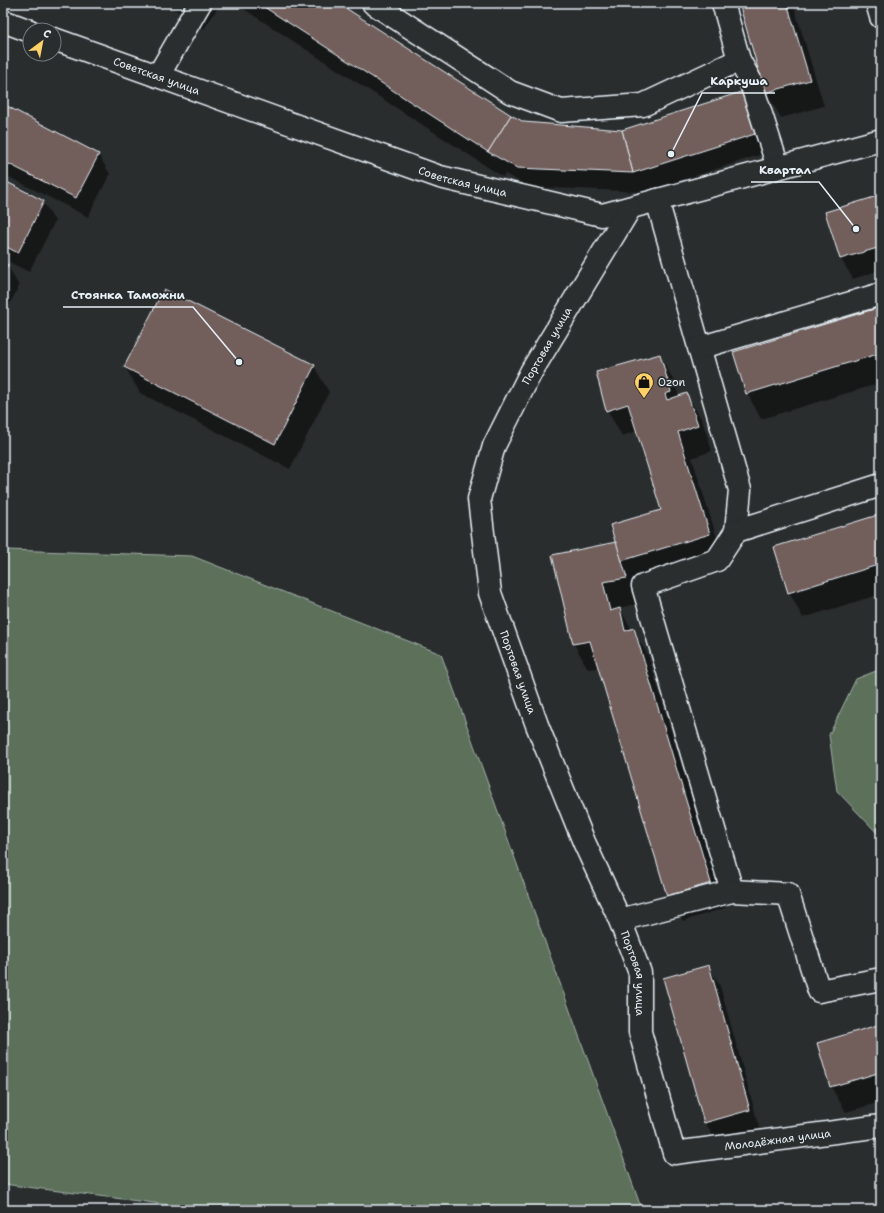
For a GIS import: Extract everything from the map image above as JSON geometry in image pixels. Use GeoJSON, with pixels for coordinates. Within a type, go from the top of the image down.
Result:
{"type":"FeatureCollection","features":[{"type":"Feature","properties":{"kind":"street"},"geometry":{"type":"LineString","coordinates":[[158,76],[200,3]]}},
{"type":"Feature","properties":{"kind":"street"},"geometry":{"type":"LineString","coordinates":[[373,3],[510,92],[561,111],[643,105],[739,60]]}},
{"type":"Feature","properties":{"kind":"street"},"geometry":{"type":"LineString","coordinates":[[722,3],[739,60],[750,80],[778,167]]}},
{"type":"Feature","properties":{"kind":"street"},"geometry":{"type":"LineString","coordinates":[[878,3],[881,17]]}},
{"type":"Feature","properties":{"kind":"street"},"geometry":{"type":"LineString","coordinates":[[3,21],[22,28]]}},
{"type":"Feature","properties":{"kind":"street","name":"Советская улица"},"geometry":{"type":"LineString","coordinates":[[62,42],[440,177],[602,215],[881,140]]}},
{"type":"Feature","properties":{"kind":"street"},"geometry":{"type":"LineString","coordinates":[[657,200],[740,490],[736,532],[717,560],[643,586],[732,891]]}},
{"type":"Feature","properties":{"kind":"street","name":"Портовая улица"},"geometry":{"type":"LineString","coordinates":[[630,208],[531,372],[494,446],[479,499],[490,593],[540,733],[584,842],[620,920],[640,973],[640,1032],[674,1152]]}},
{"type":"Feature","properties":{"kind":"street"},"geometry":{"type":"LineString","coordinates":[[699,348],[881,294]]}},
{"type":"Feature","properties":{"kind":"street"},"geometry":{"type":"LineString","coordinates":[[736,532],[881,485]]}},
{"type":"Feature","properties":{"kind":"street"},"geometry":{"type":"LineString","coordinates":[[620,920],[732,891],[788,894],[820,991],[881,978]]}},
{"type":"Feature","properties":{"kind":"street","name":"Молодёжная улица"},"geometry":{"type":"LineString","coordinates":[[674,1152],[881,1126]]}},
{"type":"Feature","properties":{"kind":"green space"},"geometry":{"type":"Polygon","coordinates":[[[3,547],[7,550],[192,556],[441,654],[642,1210],[186,1210],[186,1207],[3,1184],[3,547]]]}},
{"type":"Feature","properties":{"kind":"green space"},"geometry":{"type":"Polygon","coordinates":[[[881,669],[881,837],[837,791],[829,735],[856,679],[881,669]]]}},
{"type":"Feature","properties":{"kind":"building"},"geometry":{"type":"Polygon","coordinates":[[[258,3],[338,3],[511,115],[488,152],[258,3]]]}},
{"type":"Feature","properties":{"kind":"building"},"geometry":{"type":"Polygon","coordinates":[[[739,3],[787,3],[810,80],[765,93],[739,3]]]}},
{"type":"Feature","properties":{"kind":"building"},"geometry":{"type":"Polygon","coordinates":[[[747,90],[758,133],[633,173],[622,130],[747,90]]]}},
{"type":"Feature","properties":{"kind":"building"},"geometry":{"type":"Polygon","coordinates":[[[3,104],[99,154],[76,198],[3,161],[3,104]]]}},
{"type":"Feature","properties":{"kind":"building"},"geometry":{"type":"Polygon","coordinates":[[[511,115],[524,122],[622,130],[633,173],[517,168],[488,152],[511,115]]]}},
{"type":"Feature","properties":{"kind":"building"},"geometry":{"type":"Polygon","coordinates":[[[3,180],[44,201],[18,253],[3,245],[3,180]]]}},
{"type":"Feature","properties":{"kind":"building"},"geometry":{"type":"Polygon","coordinates":[[[881,195],[881,247],[840,259],[825,212],[881,195]]]}},
{"type":"Feature","properties":{"kind":"building"},"geometry":{"type":"Polygon","coordinates":[[[3,263],[8,265],[3,276],[3,263]]]}},
{"type":"Feature","properties":{"kind":"building"},"geometry":{"type":"Polygon","coordinates":[[[164,289],[315,365],[275,444],[124,367],[164,289]]]}},
{"type":"Feature","properties":{"kind":"building"},"geometry":{"type":"Polygon","coordinates":[[[881,307],[881,353],[746,394],[733,352],[881,307]]]}},
{"type":"Feature","properties":{"kind":"building"},"geometry":{"type":"Polygon","coordinates":[[[660,354],[671,392],[665,394],[667,400],[687,393],[698,425],[678,432],[710,534],[621,561],[610,525],[661,510],[628,404],[606,411],[596,372],[660,354]]]}},
{"type":"Feature","properties":{"kind":"building"},"geometry":{"type":"Polygon","coordinates":[[[881,514],[881,564],[788,593],[774,547],[881,514]]]}},
{"type":"Feature","properties":{"kind":"building"},"geometry":{"type":"Polygon","coordinates":[[[616,542],[627,578],[603,582],[610,611],[620,608],[625,631],[634,628],[711,883],[667,896],[590,641],[573,644],[552,555],[616,542]]]}},
{"type":"Feature","properties":{"kind":"building"},"geometry":{"type":"Polygon","coordinates":[[[709,965],[750,1110],[704,1123],[663,978],[709,965]]]}},
{"type":"Feature","properties":{"kind":"building"},"geometry":{"type":"Polygon","coordinates":[[[881,1024],[881,1072],[830,1087],[817,1043],[881,1024]]]}},
{"type":"Feature","properties":{"kind":"place","name":"Каркуша"},"geometry":{"type":"Point","coordinates":[671,154]}},
{"type":"Feature","properties":{"kind":"place","name":"Квартал"},"geometry":{"type":"Point","coordinates":[856,229]}},
{"type":"Feature","properties":{"kind":"place","name":"Стоянка Таможни"},"geometry":{"type":"Point","coordinates":[239,362]}},
{"type":"Feature","properties":{"kind":"place","name":"Ozon"},"geometry":{"type":"Point","coordinates":[644,399]}}]}
